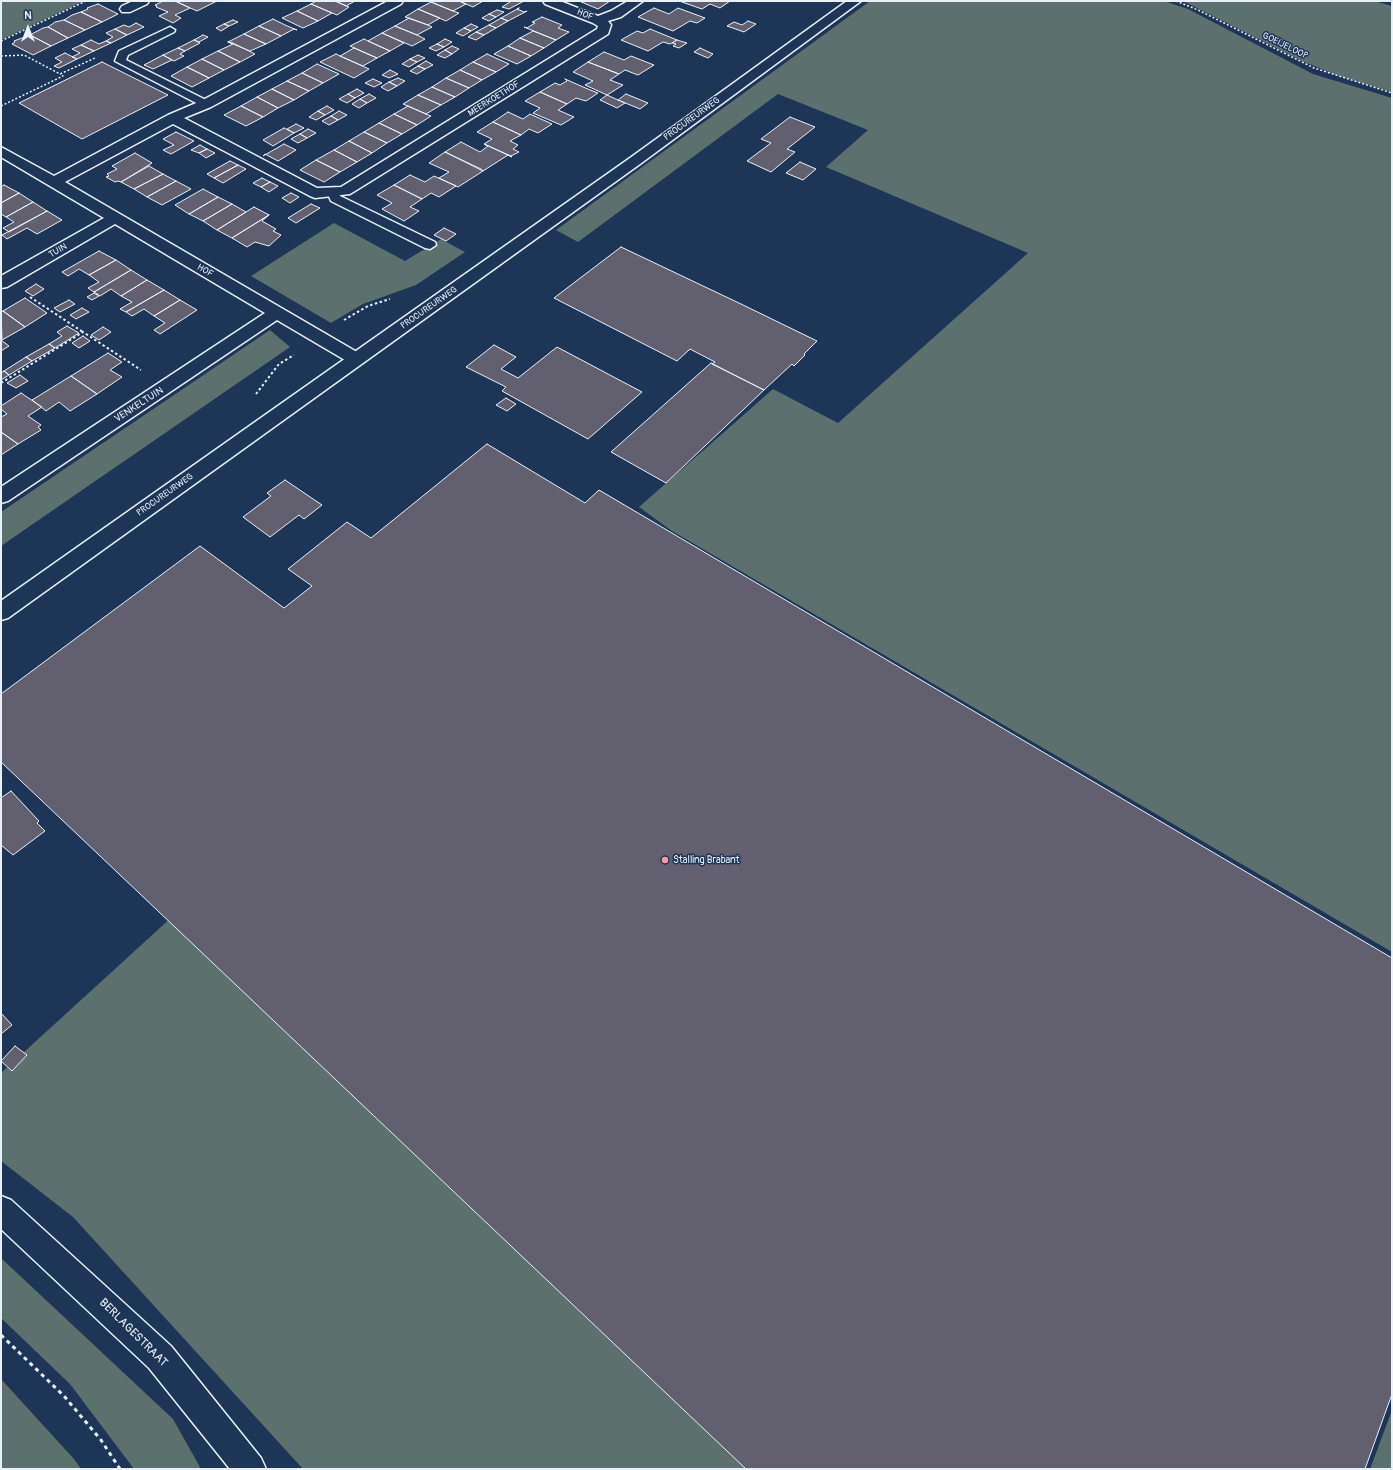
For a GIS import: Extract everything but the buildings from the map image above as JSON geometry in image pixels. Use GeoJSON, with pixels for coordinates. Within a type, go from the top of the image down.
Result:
{"type":"FeatureCollection","features":[{"type":"Feature","properties":{"kind":"street"},"geometry":{"type":"LineString","coordinates":[[126,9],[143,1]]}},
{"type":"Feature","properties":{"kind":"street"},"geometry":{"type":"LineString","coordinates":[[54,182],[173,118],[206,104],[397,1]]}},
{"type":"Feature","properties":{"kind":"street","name":"HOF"},"geometry":{"type":"LineString","coordinates":[[549,1],[598,20]]}},
{"type":"Feature","properties":{"kind":"street"},"geometry":{"type":"LineString","coordinates":[[598,20],[616,14],[637,1]]}},
{"type":"Feature","properties":{"kind":"street","name":"PROCUREURWEG"},"geometry":{"type":"LineString","coordinates":[[1,612],[635,161],[855,1]]}},
{"type":"Feature","properties":{"kind":"street","name":"MEERKOETHOF"},"geometry":{"type":"LineString","coordinates":[[173,118],[315,193],[345,191],[603,32],[605,25],[598,20]]}},
{"type":"Feature","properties":{"kind":"street","name":"HOF"},"geometry":{"type":"LineString","coordinates":[[1,151],[356,359]]}},
{"type":"Feature","properties":{"kind":"street","name":"TUIN"},"geometry":{"type":"LineString","coordinates":[[3,282],[115,218]]}},
{"type":"Feature","properties":{"kind":"street","name":"VENKELTUIN"},"geometry":{"type":"LineString","coordinates":[[1,496],[167,387],[276,313]]}},
{"type":"Feature","properties":{"kind":"street","name":"BERLAGESTRAAT"},"geometry":{"type":"LineString","coordinates":[[1,1210],[160,1357],[250,1469]]}},
{"type":"Feature","properties":{"kind":"lane"},"geometry":{"type":"LineString","coordinates":[[170,30],[123,53],[120,61],[206,104]]}},
{"type":"Feature","properties":{"kind":"lane"},"geometry":{"type":"LineString","coordinates":[[333,192],[336,198],[430,245]]}},
{"type":"Feature","properties":{"kind":"path"},"geometry":{"type":"LineString","coordinates":[[1,41],[86,1]]}},
{"type":"Feature","properties":{"kind":"path","name":"GOEIJELOOP"},"geometry":{"type":"LineString","coordinates":[[1176,1],[1198,10],[1314,68],[1392,93]]}},
{"type":"Feature","properties":{"kind":"path"},"geometry":{"type":"LineString","coordinates":[[1,56],[24,55],[63,76],[1,106]]}},
{"type":"Feature","properties":{"kind":"path"},"geometry":{"type":"LineString","coordinates":[[60,74],[93,58],[121,57]]}},
{"type":"Feature","properties":{"kind":"path"},"geometry":{"type":"LineString","coordinates":[[3,282],[167,387]]}},
{"type":"Feature","properties":{"kind":"path"},"geometry":{"type":"LineString","coordinates":[[1,383],[83,332]]}},
{"type":"Feature","properties":{"kind":"path"},"geometry":{"type":"LineString","coordinates":[[1,1335],[64,1396],[101,1440],[120,1469]]}},
{"type":"Feature","properties":{"kind":"green space"},"geometry":{"type":"Polygon","coordinates":[[[1,1],[84,1],[1,40],[1,1]]]}},
{"type":"Feature","properties":{"kind":"green space"},"geometry":{"type":"Polygon","coordinates":[[[870,1],[1164,1],[1188,9],[1313,74],[1392,98],[1392,952],[672,531],[639,507],[773,389],[838,423],[1028,253],[826,167],[868,130],[778,94],[578,242],[556,230],[870,1]]]}},
{"type":"Feature","properties":{"kind":"green space"},"geometry":{"type":"Polygon","coordinates":[[[1183,1],[1374,1],[1392,6],[1392,92],[1336,75],[1302,61],[1183,1]]]}},
{"type":"Feature","properties":{"kind":"green space"},"geometry":{"type":"Polygon","coordinates":[[[334,223],[405,261],[441,239],[465,252],[416,285],[363,304],[331,323],[251,276],[334,223]]]}},
{"type":"Feature","properties":{"kind":"green space"},"geometry":{"type":"Polygon","coordinates":[[[270,330],[290,347],[1,546],[1,512],[270,330]]]}},
{"type":"Feature","properties":{"kind":"green space"},"geometry":{"type":"Polygon","coordinates":[[[173,916],[755,1469],[303,1469],[73,1217],[1,1161],[1,1073],[173,916]]]}},
{"type":"Feature","properties":{"kind":"green space"},"geometry":{"type":"Polygon","coordinates":[[[1,1258],[173,1419],[201,1469],[134,1469],[70,1384],[1,1318],[1,1258]]]}},
{"type":"Feature","properties":{"kind":"green space"},"geometry":{"type":"Polygon","coordinates":[[[1,1379],[74,1459],[81,1469],[1,1469],[1,1379]]]}},
{"type":"Feature","properties":{"kind":"green space"},"geometry":{"type":"Polygon","coordinates":[[[1392,1410],[1392,1469],[1370,1469],[1392,1410]]]}},
{"type":"Feature","properties":{"kind":"place","name":"Stalling Brabant"},"geometry":{"type":"Point","coordinates":[665,860]}}]}
